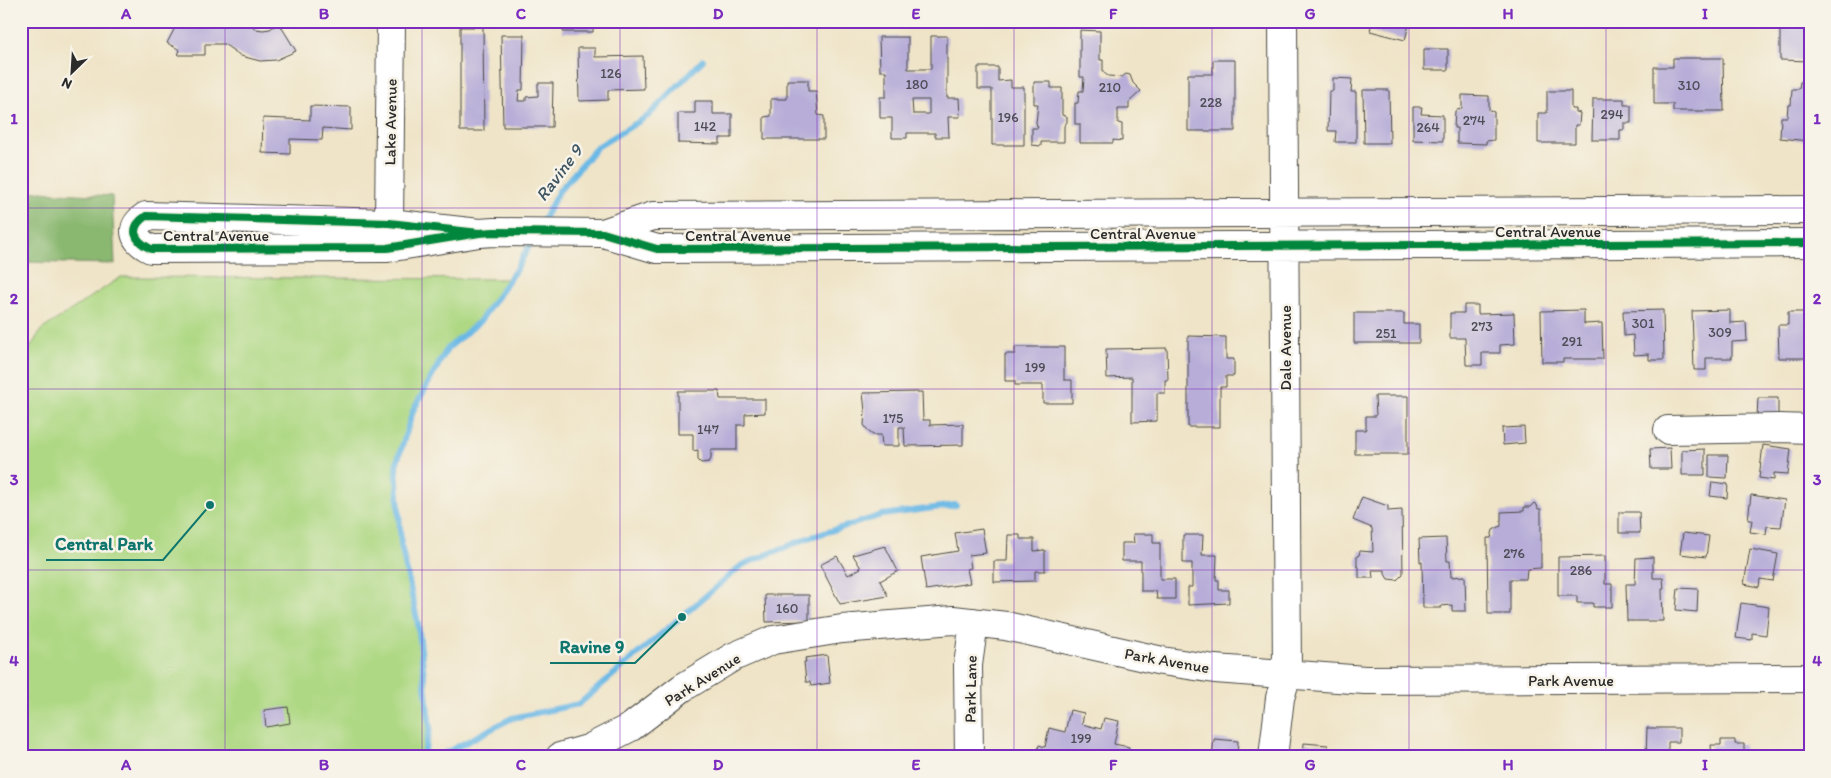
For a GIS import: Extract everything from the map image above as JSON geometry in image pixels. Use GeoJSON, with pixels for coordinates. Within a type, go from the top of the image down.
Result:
{"type":"FeatureCollection","features":[{"type":"Feature","properties":{"kind":"street","name":"Lake Avenue"},"geometry":{"type":"LineString","coordinates":[[388,235],[391,21]]}},
{"type":"Feature","properties":{"kind":"street","name":"Dale Avenue"},"geometry":{"type":"LineString","coordinates":[[1272,757],[1280,701],[1287,674],[1282,21]]}},
{"type":"Feature","properties":{"kind":"street","name":"Central Avenue"},"geometry":{"type":"LineString","coordinates":[[388,235],[146,216],[138,221],[135,229],[136,237],[142,245],[151,249],[388,235],[602,232],[653,216],[1810,210]]}},
{"type":"Feature","properties":{"kind":"street"},"geometry":{"type":"LineString","coordinates":[[977,247],[980,215]]}},
{"type":"Feature","properties":{"kind":"street","name":"Central Avenue"},"geometry":{"type":"LineString","coordinates":[[602,232],[657,249],[1810,243]]}},
{"type":"Feature","properties":{"kind":"street"},"geometry":{"type":"LineString","coordinates":[[1668,430],[1810,429]]}},
{"type":"Feature","properties":{"kind":"street","name":"Park Avenue"},"geometry":{"type":"LineString","coordinates":[[560,757],[588,749],[631,727],[682,688],[733,656],[773,640],[842,628],[953,620],[1006,626],[1162,661],[1215,669],[1365,680],[1810,678]]}},
{"type":"Feature","properties":{"kind":"street","name":"Park Lane"},"geometry":{"type":"LineString","coordinates":[[969,757],[968,665],[974,622]]}},
{"type":"Feature","properties":{"kind":"green space"},"geometry":{"type":"Polygon","coordinates":[[[21,191],[112,196],[115,264],[21,262],[21,191]]]}},
{"type":"Feature","properties":{"kind":"green space"},"geometry":{"type":"Polygon","coordinates":[[[121,277],[509,279],[480,321],[447,349],[413,411],[396,465],[401,545],[418,624],[430,728],[423,757],[21,757],[21,363],[41,330],[121,277]]]}},
{"type":"Feature","properties":{"kind":"building"},"geometry":{"type":"Polygon","coordinates":[[[185,21],[245,21],[256,29],[263,30],[270,29],[279,23],[296,51],[276,60],[260,61],[241,56],[224,44],[205,44],[205,55],[178,55],[180,50],[167,43],[177,24],[185,24],[185,21]]]}},
{"type":"Feature","properties":{"kind":"building"},"geometry":{"type":"Polygon","coordinates":[[[563,21],[593,21],[593,32],[563,32],[563,21]]]}},
{"type":"Feature","properties":{"kind":"building"},"geometry":{"type":"Polygon","coordinates":[[[816,21],[837,21],[837,25],[816,26],[816,21]]]}},
{"type":"Feature","properties":{"kind":"building"},"geometry":{"type":"Polygon","coordinates":[[[1372,21],[1410,21],[1405,40],[1370,31],[1372,21]]]}},
{"type":"Feature","properties":{"kind":"building"},"geometry":{"type":"Polygon","coordinates":[[[1639,21],[1653,21],[1653,23],[1639,23],[1639,21]]]}},
{"type":"Feature","properties":{"kind":"building"},"geometry":{"type":"Polygon","coordinates":[[[1780,21],[1810,21],[1810,61],[1780,60],[1780,21]]]}},
{"type":"Feature","properties":{"kind":"building"},"geometry":{"type":"Polygon","coordinates":[[[460,27],[483,27],[484,131],[460,131],[460,27]]]}},
{"type":"Feature","properties":{"kind":"building"},"geometry":{"type":"Polygon","coordinates":[[[1080,30],[1100,31],[1100,60],[1103,60],[1103,72],[1108,76],[1122,77],[1126,74],[1130,75],[1133,83],[1141,91],[1129,102],[1129,109],[1118,109],[1118,123],[1122,124],[1122,141],[1113,140],[1113,143],[1080,143],[1080,124],[1075,124],[1075,103],[1078,103],[1079,91],[1083,91],[1084,77],[1080,77],[1080,30]]]}},
{"type":"Feature","properties":{"kind":"building"},"geometry":{"type":"Polygon","coordinates":[[[501,35],[524,35],[523,90],[519,90],[518,101],[526,101],[526,97],[538,96],[538,83],[553,83],[552,127],[503,127],[501,35]]]}},
{"type":"Feature","properties":{"kind":"building"},"geometry":{"type":"Polygon","coordinates":[[[931,36],[947,36],[947,98],[959,98],[960,117],[948,117],[949,137],[935,137],[935,133],[907,133],[907,138],[892,138],[892,118],[880,118],[880,97],[886,97],[886,71],[880,71],[879,37],[908,37],[908,69],[931,69],[931,36]],[[912,100],[913,114],[929,114],[929,100],[912,100]]]}},
{"type":"Feature","properties":{"kind":"building"},"geometry":{"type":"Polygon","coordinates":[[[578,48],[595,48],[595,57],[643,56],[644,89],[608,90],[608,100],[579,101],[578,48]]]}},
{"type":"Feature","properties":{"kind":"building"},"geometry":{"type":"Polygon","coordinates":[[[1424,49],[1448,49],[1448,70],[1424,70],[1424,49]]]}},
{"type":"Feature","properties":{"kind":"building"},"geometry":{"type":"Polygon","coordinates":[[[1673,58],[1723,58],[1724,111],[1673,111],[1673,104],[1654,104],[1654,67],[1673,67],[1673,58]]]}},
{"type":"Feature","properties":{"kind":"building"},"geometry":{"type":"Polygon","coordinates":[[[1213,60],[1235,60],[1235,131],[1188,131],[1188,74],[1213,74],[1213,60]]]}},
{"type":"Feature","properties":{"kind":"building"},"geometry":{"type":"Polygon","coordinates":[[[978,67],[998,67],[998,81],[1011,80],[1011,87],[1024,87],[1024,145],[992,145],[992,89],[978,89],[978,67]]]}},
{"type":"Feature","properties":{"kind":"building"},"geometry":{"type":"Polygon","coordinates":[[[1333,78],[1352,79],[1351,92],[1356,92],[1356,142],[1335,142],[1336,131],[1328,131],[1329,91],[1333,91],[1333,78]]]}},
{"type":"Feature","properties":{"kind":"building"},"geometry":{"type":"Polygon","coordinates":[[[787,80],[808,80],[808,91],[816,91],[818,115],[824,116],[824,139],[764,139],[764,117],[771,116],[771,99],[787,99],[787,80]]]}},
{"type":"Feature","properties":{"kind":"building"},"geometry":{"type":"Polygon","coordinates":[[[1034,82],[1051,82],[1051,88],[1062,88],[1062,115],[1067,117],[1067,122],[1064,126],[1064,142],[1041,142],[1041,146],[1032,145],[1032,128],[1038,128],[1036,123],[1038,104],[1034,104],[1034,82]]]}},
{"type":"Feature","properties":{"kind":"building"},"geometry":{"type":"Polygon","coordinates":[[[1800,82],[1810,82],[1809,141],[1780,138],[1781,117],[1787,117],[1788,105],[1791,105],[1792,89],[1799,89],[1800,82]]]}},
{"type":"Feature","properties":{"kind":"building"},"geometry":{"type":"Polygon","coordinates":[[[1363,90],[1389,90],[1390,143],[1364,143],[1363,90]]]}},
{"type":"Feature","properties":{"kind":"building"},"geometry":{"type":"Polygon","coordinates":[[[1547,91],[1571,91],[1571,109],[1576,109],[1576,112],[1580,113],[1579,125],[1575,125],[1575,143],[1538,143],[1538,113],[1547,113],[1547,91]]]}},
{"type":"Feature","properties":{"kind":"building"},"geometry":{"type":"Polygon","coordinates":[[[1462,95],[1489,96],[1489,110],[1494,112],[1494,140],[1486,141],[1486,144],[1457,143],[1457,128],[1454,128],[1455,111],[1462,108],[1462,95]]]}},
{"type":"Feature","properties":{"kind":"building"},"geometry":{"type":"Polygon","coordinates":[[[1593,99],[1624,99],[1624,105],[1631,105],[1631,123],[1624,123],[1624,130],[1620,130],[1620,140],[1592,140],[1593,99]]]}},
{"type":"Feature","properties":{"kind":"building"},"geometry":{"type":"Polygon","coordinates":[[[695,101],[713,101],[713,114],[732,114],[732,138],[720,138],[720,144],[678,143],[678,113],[695,113],[695,101]]]}},
{"type":"Feature","properties":{"kind":"building"},"geometry":{"type":"Polygon","coordinates":[[[310,106],[351,107],[351,130],[323,128],[322,140],[290,139],[290,154],[262,153],[263,118],[310,120],[310,106]]]}},
{"type":"Feature","properties":{"kind":"building"},"geometry":{"type":"Polygon","coordinates":[[[1413,107],[1422,107],[1421,114],[1443,115],[1443,141],[1413,140],[1413,107]]]}},
{"type":"Feature","properties":{"kind":"building"},"geometry":{"type":"Polygon","coordinates":[[[1464,305],[1478,305],[1478,314],[1514,313],[1515,344],[1500,345],[1500,353],[1482,353],[1482,365],[1466,365],[1465,338],[1450,338],[1450,313],[1464,313],[1464,305]]]}},
{"type":"Feature","properties":{"kind":"building"},"geometry":{"type":"Polygon","coordinates":[[[1584,310],[1584,324],[1602,323],[1603,359],[1563,359],[1563,362],[1542,362],[1541,311],[1584,310]]]}},
{"type":"Feature","properties":{"kind":"building"},"geometry":{"type":"Polygon","coordinates":[[[1663,310],[1664,360],[1649,360],[1649,354],[1634,355],[1633,335],[1624,336],[1623,311],[1663,310]]]}},
{"type":"Feature","properties":{"kind":"building"},"geometry":{"type":"Polygon","coordinates":[[[1730,310],[1730,323],[1746,322],[1747,341],[1732,342],[1732,358],[1706,358],[1706,370],[1694,370],[1692,311],[1730,310]]]}},
{"type":"Feature","properties":{"kind":"building"},"geometry":{"type":"Polygon","coordinates":[[[1788,312],[1810,312],[1810,358],[1779,358],[1778,325],[1788,325],[1788,312]]]}},
{"type":"Feature","properties":{"kind":"building"},"geometry":{"type":"Polygon","coordinates":[[[1354,313],[1404,313],[1404,324],[1419,324],[1419,343],[1354,343],[1354,313]]]}},
{"type":"Feature","properties":{"kind":"building"},"geometry":{"type":"Polygon","coordinates":[[[1188,336],[1226,337],[1226,359],[1234,359],[1234,376],[1226,376],[1226,387],[1220,387],[1220,427],[1188,427],[1188,336]]]}},
{"type":"Feature","properties":{"kind":"building"},"geometry":{"type":"Polygon","coordinates":[[[1015,347],[1064,347],[1064,380],[1072,380],[1072,403],[1043,403],[1043,385],[1015,385],[1015,381],[1005,381],[1005,354],[1015,354],[1015,347]]]}},
{"type":"Feature","properties":{"kind":"building"},"geometry":{"type":"Polygon","coordinates":[[[1167,348],[1168,380],[1165,380],[1165,393],[1157,393],[1157,421],[1132,422],[1132,377],[1107,378],[1106,349],[1167,348]]]}},
{"type":"Feature","properties":{"kind":"building"},"geometry":{"type":"Polygon","coordinates":[[[678,391],[719,391],[720,399],[765,399],[765,413],[745,414],[745,425],[737,425],[737,450],[711,450],[709,462],[701,463],[698,460],[698,450],[693,451],[693,434],[678,434],[678,391]]]}},
{"type":"Feature","properties":{"kind":"building"},"geometry":{"type":"Polygon","coordinates":[[[922,392],[923,420],[930,420],[930,425],[963,424],[963,445],[905,446],[904,427],[899,427],[899,446],[882,446],[881,435],[873,435],[864,425],[863,393],[922,392]]]}},
{"type":"Feature","properties":{"kind":"building"},"geometry":{"type":"Polygon","coordinates":[[[1375,396],[1408,396],[1408,454],[1355,454],[1355,430],[1366,430],[1366,416],[1376,416],[1375,396]]]}},
{"type":"Feature","properties":{"kind":"building"},"geometry":{"type":"Polygon","coordinates":[[[1758,398],[1778,398],[1778,418],[1757,417],[1758,398]]]}},
{"type":"Feature","properties":{"kind":"building"},"geometry":{"type":"Polygon","coordinates":[[[1524,427],[1525,443],[1503,445],[1502,428],[1524,427]]]}},
{"type":"Feature","properties":{"kind":"building"},"geometry":{"type":"Polygon","coordinates":[[[1763,445],[1791,449],[1788,474],[1774,473],[1774,480],[1759,478],[1763,445]]]}},
{"type":"Feature","properties":{"kind":"building"},"geometry":{"type":"Polygon","coordinates":[[[1670,448],[1671,469],[1651,469],[1650,449],[1670,448]]]}},
{"type":"Feature","properties":{"kind":"building"},"geometry":{"type":"Polygon","coordinates":[[[1705,449],[1705,475],[1682,475],[1682,450],[1705,449]]]}},
{"type":"Feature","properties":{"kind":"building"},"geometry":{"type":"Polygon","coordinates":[[[1709,455],[1728,455],[1727,478],[1709,477],[1709,455]]]}},
{"type":"Feature","properties":{"kind":"building"},"geometry":{"type":"Polygon","coordinates":[[[1712,482],[1728,484],[1727,498],[1710,496],[1712,482]]]}},
{"type":"Feature","properties":{"kind":"building"},"geometry":{"type":"Polygon","coordinates":[[[1751,495],[1785,500],[1781,527],[1767,526],[1766,534],[1750,532],[1752,520],[1748,520],[1751,495]]]}},
{"type":"Feature","properties":{"kind":"building"},"geometry":{"type":"Polygon","coordinates":[[[1362,497],[1388,506],[1388,511],[1402,510],[1403,574],[1397,580],[1388,579],[1385,570],[1372,570],[1373,578],[1359,578],[1357,556],[1360,551],[1373,552],[1372,528],[1353,520],[1362,497]]]}},
{"type":"Feature","properties":{"kind":"building"},"geometry":{"type":"Polygon","coordinates":[[[1534,503],[1538,509],[1541,509],[1541,568],[1527,569],[1526,579],[1510,579],[1510,614],[1488,614],[1487,538],[1491,538],[1493,530],[1501,526],[1501,512],[1524,511],[1524,507],[1530,507],[1534,503]]]}},
{"type":"Feature","properties":{"kind":"building"},"geometry":{"type":"Polygon","coordinates":[[[1619,512],[1639,512],[1640,533],[1619,533],[1619,512]]]}},
{"type":"Feature","properties":{"kind":"building"},"geometry":{"type":"Polygon","coordinates":[[[982,529],[986,553],[969,555],[971,568],[967,569],[970,583],[926,590],[921,557],[958,551],[955,533],[982,529]]]}},
{"type":"Feature","properties":{"kind":"building"},"geometry":{"type":"Polygon","coordinates":[[[1683,533],[1709,536],[1706,557],[1680,554],[1683,533]]]}},
{"type":"Feature","properties":{"kind":"building"},"geometry":{"type":"Polygon","coordinates":[[[1133,534],[1153,534],[1153,543],[1160,543],[1160,579],[1175,579],[1175,599],[1157,599],[1156,591],[1141,591],[1141,561],[1122,561],[1122,543],[1134,543],[1133,534]]]}},
{"type":"Feature","properties":{"kind":"building"},"geometry":{"type":"Polygon","coordinates":[[[1008,535],[1020,535],[1020,539],[1034,539],[1034,551],[1045,550],[1045,571],[1035,571],[1035,581],[994,582],[994,561],[1007,561],[1008,535]]]}},
{"type":"Feature","properties":{"kind":"building"},"geometry":{"type":"Polygon","coordinates":[[[1183,535],[1203,535],[1202,555],[1217,555],[1216,580],[1219,580],[1219,590],[1229,590],[1229,603],[1188,605],[1188,587],[1192,587],[1192,563],[1183,563],[1183,535]]]}},
{"type":"Feature","properties":{"kind":"building"},"geometry":{"type":"Polygon","coordinates":[[[1446,538],[1447,561],[1450,561],[1451,577],[1465,576],[1466,611],[1452,611],[1452,605],[1441,606],[1441,608],[1423,608],[1422,562],[1420,562],[1419,539],[1446,538]]]}},
{"type":"Feature","properties":{"kind":"building"},"geometry":{"type":"Polygon","coordinates":[[[885,546],[898,571],[880,581],[888,596],[840,604],[820,565],[837,556],[848,575],[861,568],[853,555],[885,546]]]}},
{"type":"Feature","properties":{"kind":"building"},"geometry":{"type":"Polygon","coordinates":[[[1750,549],[1778,554],[1773,581],[1760,579],[1759,587],[1744,584],[1750,549]]]}},
{"type":"Feature","properties":{"kind":"building"},"geometry":{"type":"Polygon","coordinates":[[[1605,556],[1605,584],[1612,584],[1612,607],[1593,607],[1593,603],[1577,603],[1577,596],[1558,596],[1558,557],[1605,556]]]}},
{"type":"Feature","properties":{"kind":"building"},"geometry":{"type":"Polygon","coordinates":[[[1653,557],[1653,578],[1663,578],[1663,621],[1627,621],[1626,584],[1635,584],[1636,558],[1653,557]]]}},
{"type":"Feature","properties":{"kind":"building"},"geometry":{"type":"Polygon","coordinates":[[[1678,588],[1698,589],[1697,612],[1676,610],[1678,588]]]}},
{"type":"Feature","properties":{"kind":"building"},"geometry":{"type":"Polygon","coordinates":[[[765,595],[809,595],[809,621],[766,622],[765,595]]]}},
{"type":"Feature","properties":{"kind":"building"},"geometry":{"type":"Polygon","coordinates":[[[1741,603],[1769,607],[1766,635],[1752,633],[1752,640],[1736,638],[1741,603]]]}},
{"type":"Feature","properties":{"kind":"building"},"geometry":{"type":"Polygon","coordinates":[[[827,655],[830,683],[811,686],[810,682],[806,682],[805,658],[827,655]]]}},
{"type":"Feature","properties":{"kind":"building"},"geometry":{"type":"Polygon","coordinates":[[[288,707],[290,723],[266,727],[264,710],[288,707]]]}},
{"type":"Feature","properties":{"kind":"building"},"geometry":{"type":"Polygon","coordinates":[[[1070,710],[1084,713],[1082,724],[1101,729],[1104,718],[1119,721],[1114,744],[1129,747],[1127,757],[1036,757],[1039,745],[1045,747],[1049,728],[1065,732],[1070,710]]]}},
{"type":"Feature","properties":{"kind":"building"},"geometry":{"type":"Polygon","coordinates":[[[1647,728],[1679,728],[1679,742],[1668,742],[1668,751],[1676,751],[1675,757],[1646,757],[1647,728]]]}},
{"type":"Feature","properties":{"kind":"building"},"geometry":{"type":"Polygon","coordinates":[[[1214,739],[1238,741],[1237,757],[1212,757],[1214,739]]]}},
{"type":"Feature","properties":{"kind":"building"},"geometry":{"type":"Polygon","coordinates":[[[1721,740],[1735,740],[1735,744],[1744,744],[1744,757],[1712,757],[1711,745],[1721,745],[1721,740]]]}},
{"type":"Feature","properties":{"kind":"building"},"geometry":{"type":"Polygon","coordinates":[[[1304,743],[1328,745],[1327,757],[1303,757],[1304,743]]]}},
{"type":"Feature","properties":{"kind":"building"},"geometry":{"type":"Polygon","coordinates":[[[1503,754],[1525,754],[1525,757],[1503,757],[1503,754]]]}},
{"type":"Feature","properties":{"kind":"waterway","name":"Ravine 9"},"geometry":{"type":"LineString","coordinates":[[540,226],[559,191],[597,147],[648,116],[703,60]]}},
{"type":"Feature","properties":{"kind":"waterway","name":"Ravine 9"},"geometry":{"type":"LineString","coordinates":[[423,757],[430,728],[418,624],[401,545],[396,465],[413,411],[447,349],[480,321],[517,268],[533,239]]}},
{"type":"Feature","properties":{"kind":"waterway","name":"Ravine 9"},"geometry":{"type":"LineString","coordinates":[[438,757],[512,718],[579,704],[742,565],[808,538],[882,515],[956,505]]}},
{"type":"Feature","properties":{"kind":"cycle path"},"geometry":{"type":"LineString","coordinates":[[479,233],[389,223],[146,216],[140,221],[135,230],[137,238],[151,249],[387,248],[494,232],[603,233],[657,249],[1810,243]]}},
{"type":"Feature","properties":{"kind":"place","name":"Central Park"},"geometry":{"type":"Point","coordinates":[210,505]}},
{"type":"Feature","properties":{"kind":"place","name":"Ravine 9"},"geometry":{"type":"Point","coordinates":[682,617]}}]}
